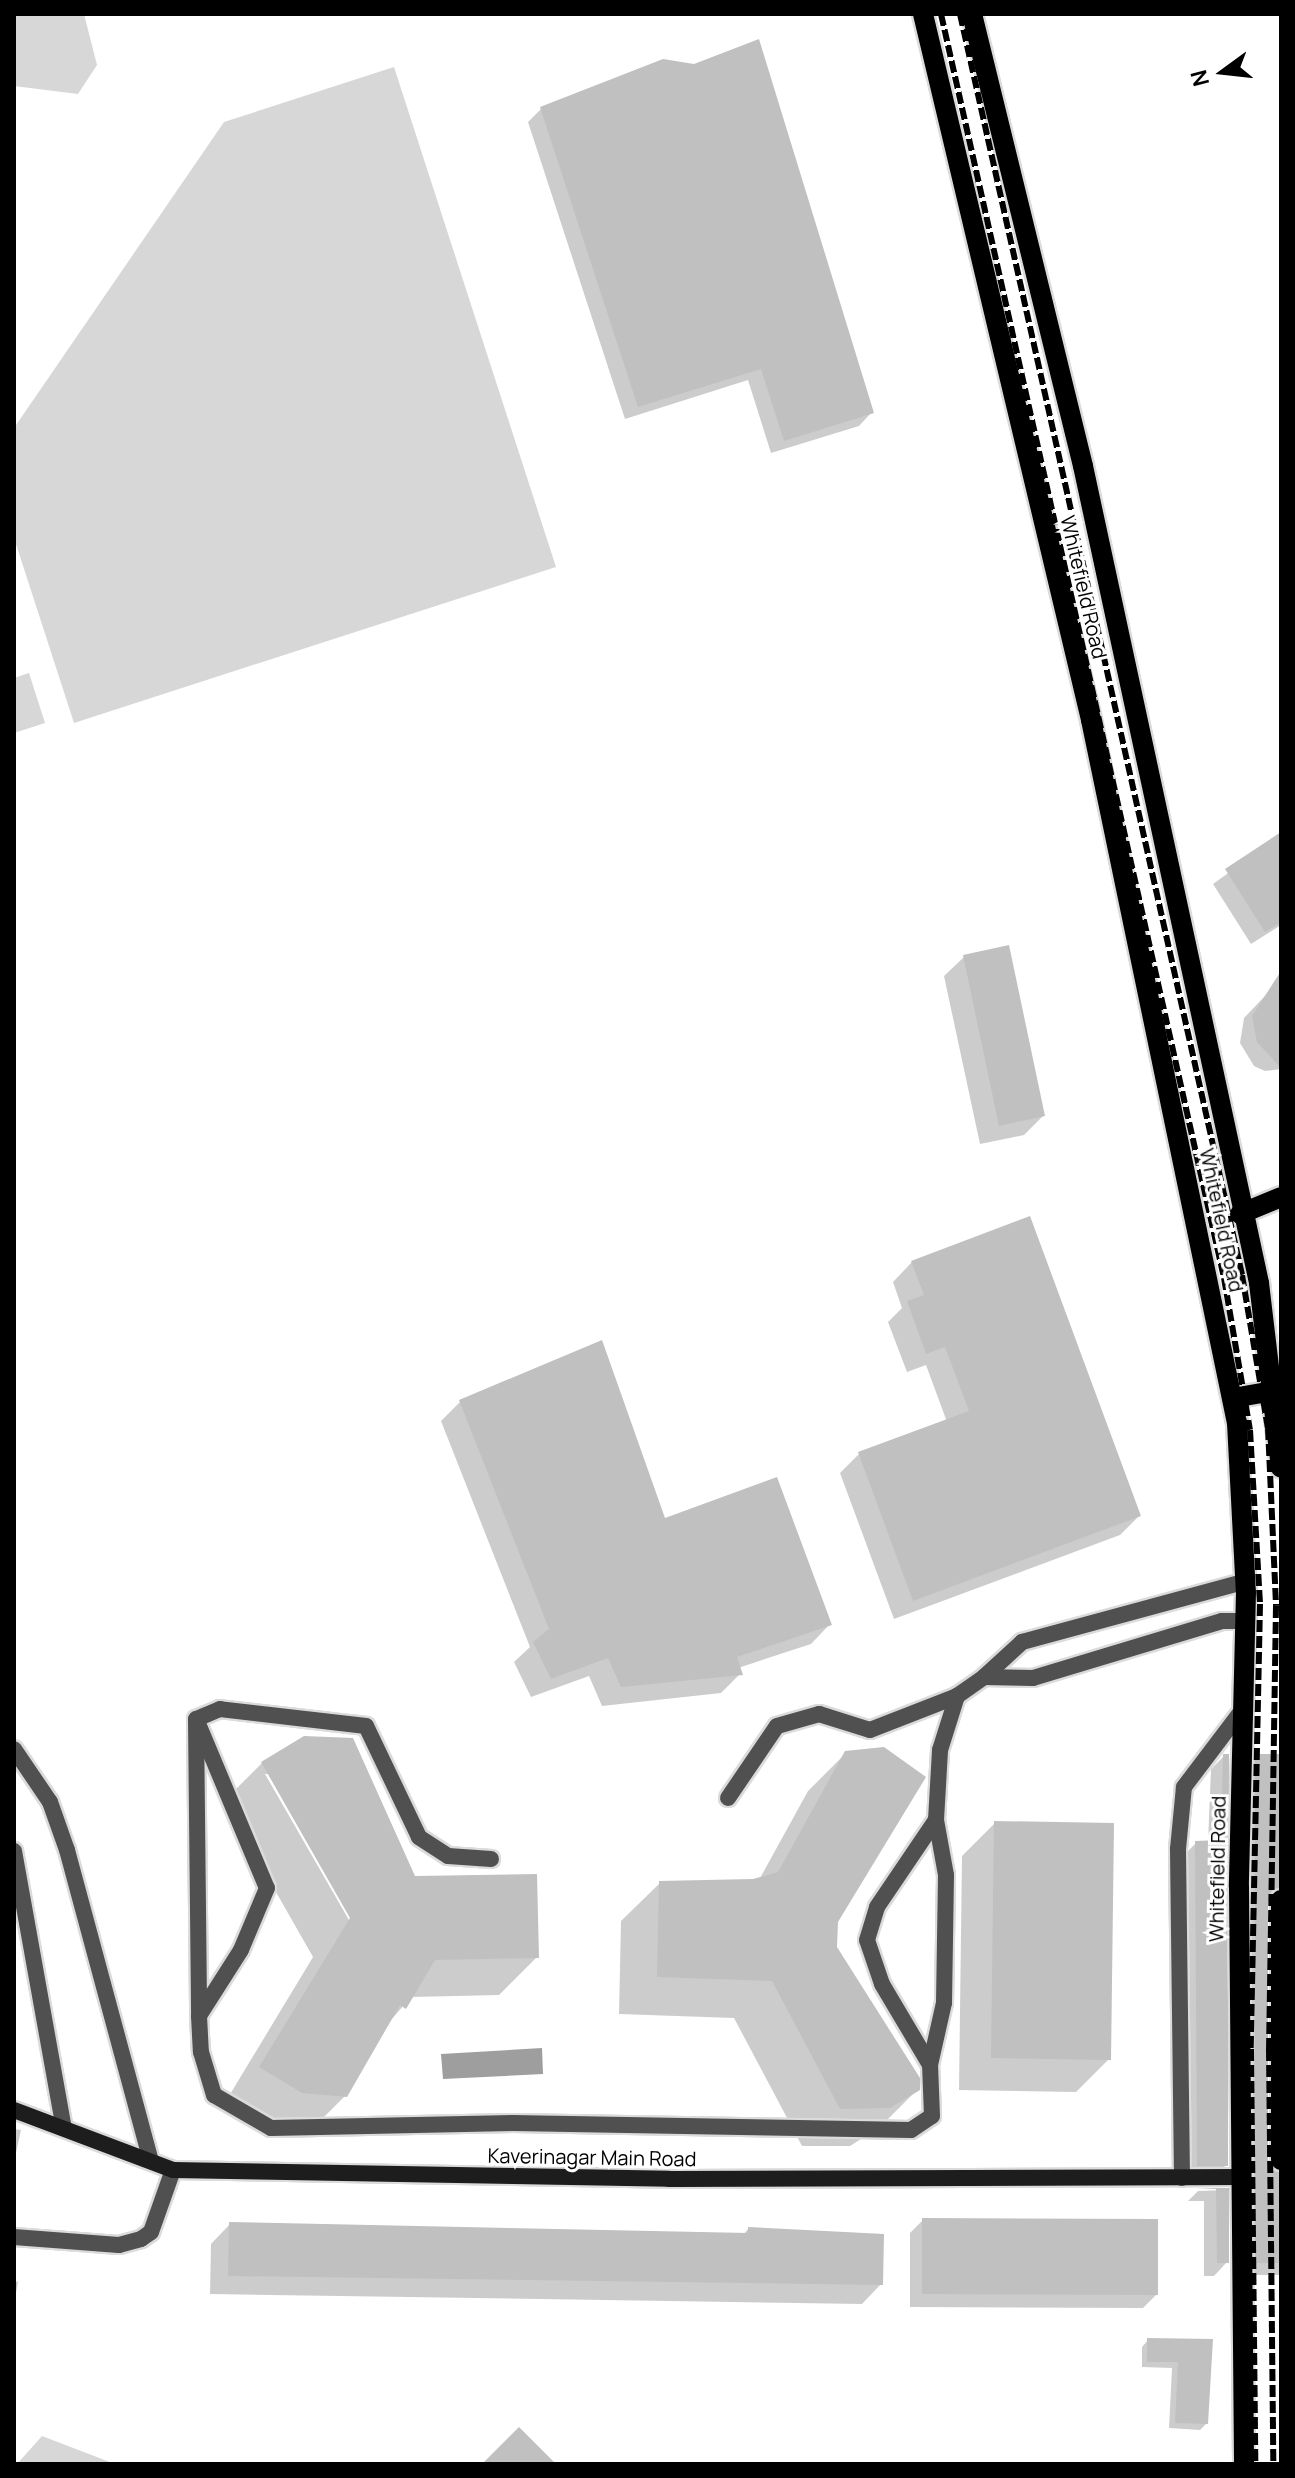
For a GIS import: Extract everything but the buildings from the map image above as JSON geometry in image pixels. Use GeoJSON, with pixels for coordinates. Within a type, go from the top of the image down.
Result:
{"type":"FeatureCollection","features":[{"type":"Feature","properties":{"kind":"main road","name":"Whitefield Road"},"geometry":{"type":"LineString","coordinates":[[923,14],[1091,720],[1233,1398],[1243,1482],[1246,1581],[1243,1709],[1244,2464]]}},
{"type":"Feature","properties":{"kind":"main road","name":"Whitefield Road"},"geometry":{"type":"LineString","coordinates":[[972,14],[1083,466],[1240,1214],[1259,1283],[1281,1468]]}},
{"type":"Feature","properties":{"kind":"main road"},"geometry":{"type":"LineString","coordinates":[[1240,1214],[1281,1197]]}},
{"type":"Feature","properties":{"kind":"main road"},"geometry":{"type":"LineString","coordinates":[[1233,1398],[1272,1391]]}},
{"type":"Feature","properties":{"kind":"main road"},"geometry":{"type":"LineString","coordinates":[[1281,1900],[1281,2160]]}},
{"type":"Feature","properties":{"kind":"street"},"geometry":{"type":"LineString","coordinates":[[728,1798],[777,1726],[819,1714],[870,1730],[957,1696],[984,1677],[1022,1642],[1246,1581]]}},
{"type":"Feature","properties":{"kind":"street"},"geometry":{"type":"LineString","coordinates":[[984,1677],[1033,1678],[1222,1621],[1245,1621]]}},
{"type":"Feature","properties":{"kind":"street"},"geometry":{"type":"LineString","coordinates":[[196,1719],[201,2052],[214,2095],[271,2128],[513,2123],[911,2130],[932,2116],[930,2065],[944,1989],[946,1875],[936,1820],[940,1750],[957,1696]]}},
{"type":"Feature","properties":{"kind":"street"},"geometry":{"type":"LineString","coordinates":[[196,1719],[220,1709],[366,1726],[419,1837],[448,1856],[491,1859]]}},
{"type":"Feature","properties":{"kind":"street"},"geometry":{"type":"LineString","coordinates":[[1182,2178],[1178,1849],[1184,1787],[1243,1709]]}},
{"type":"Feature","properties":{"kind":"street"},"geometry":{"type":"LineString","coordinates":[[196,1719],[267,1888],[241,1950],[199,2016]]}},
{"type":"Feature","properties":{"kind":"street"},"geometry":{"type":"LineString","coordinates":[[14,1749],[50,1802],[67,1850],[150,2157]]}},
{"type":"Feature","properties":{"kind":"street"},"geometry":{"type":"LineString","coordinates":[[930,2065],[882,1984],[867,1940],[877,1907],[936,1820]]}},
{"type":"Feature","properties":{"kind":"street"},"geometry":{"type":"LineString","coordinates":[[14,1851],[64,2128]]}},
{"type":"Feature","properties":{"kind":"street","name":"Kaverinagar Main Road"},"geometry":{"type":"LineString","coordinates":[[14,2110],[150,2157],[173,2170],[669,2179],[1242,2177]]}},
{"type":"Feature","properties":{"kind":"street"},"geometry":{"type":"LineString","coordinates":[[14,2237],[119,2245],[141,2239],[151,2232],[173,2170]]}},
{"type":"Feature","properties":{"kind":"shaded area"},"geometry":{"type":"Polygon","coordinates":[[[14,14],[84,14],[97,65],[78,94],[14,86],[14,14]]]}},
{"type":"Feature","properties":{"kind":"shaded area"},"geometry":{"type":"Polygon","coordinates":[[[394,67],[556,567],[74,723],[14,538],[14,428],[224,122],[394,67]]]}},
{"type":"Feature","properties":{"kind":"shaded area"},"geometry":{"type":"Polygon","coordinates":[[[29,673],[45,723],[14,733],[14,678],[29,673]]]}},
{"type":"Feature","properties":{"kind":"shaded area"},"geometry":{"type":"Polygon","coordinates":[[[542,2048],[543,2074],[443,2079],[441,2054],[542,2048]]]}},
{"type":"Feature","properties":{"kind":"shaded area"},"geometry":{"type":"Polygon","coordinates":[[[42,2436],[115,2464],[17,2464],[42,2436]]]}},
{"type":"Feature","properties":{"kind":"railway"},"geometry":{"type":"LineString","coordinates":[[941,14],[1224,1278],[1250,1430],[1260,1604],[1251,2049],[1255,2464]]}},
{"type":"Feature","properties":{"kind":"railway"},"geometry":{"type":"LineString","coordinates":[[960,14],[1242,1275],[1268,1428],[1276,1606],[1269,2049],[1273,2464]]}}]}
